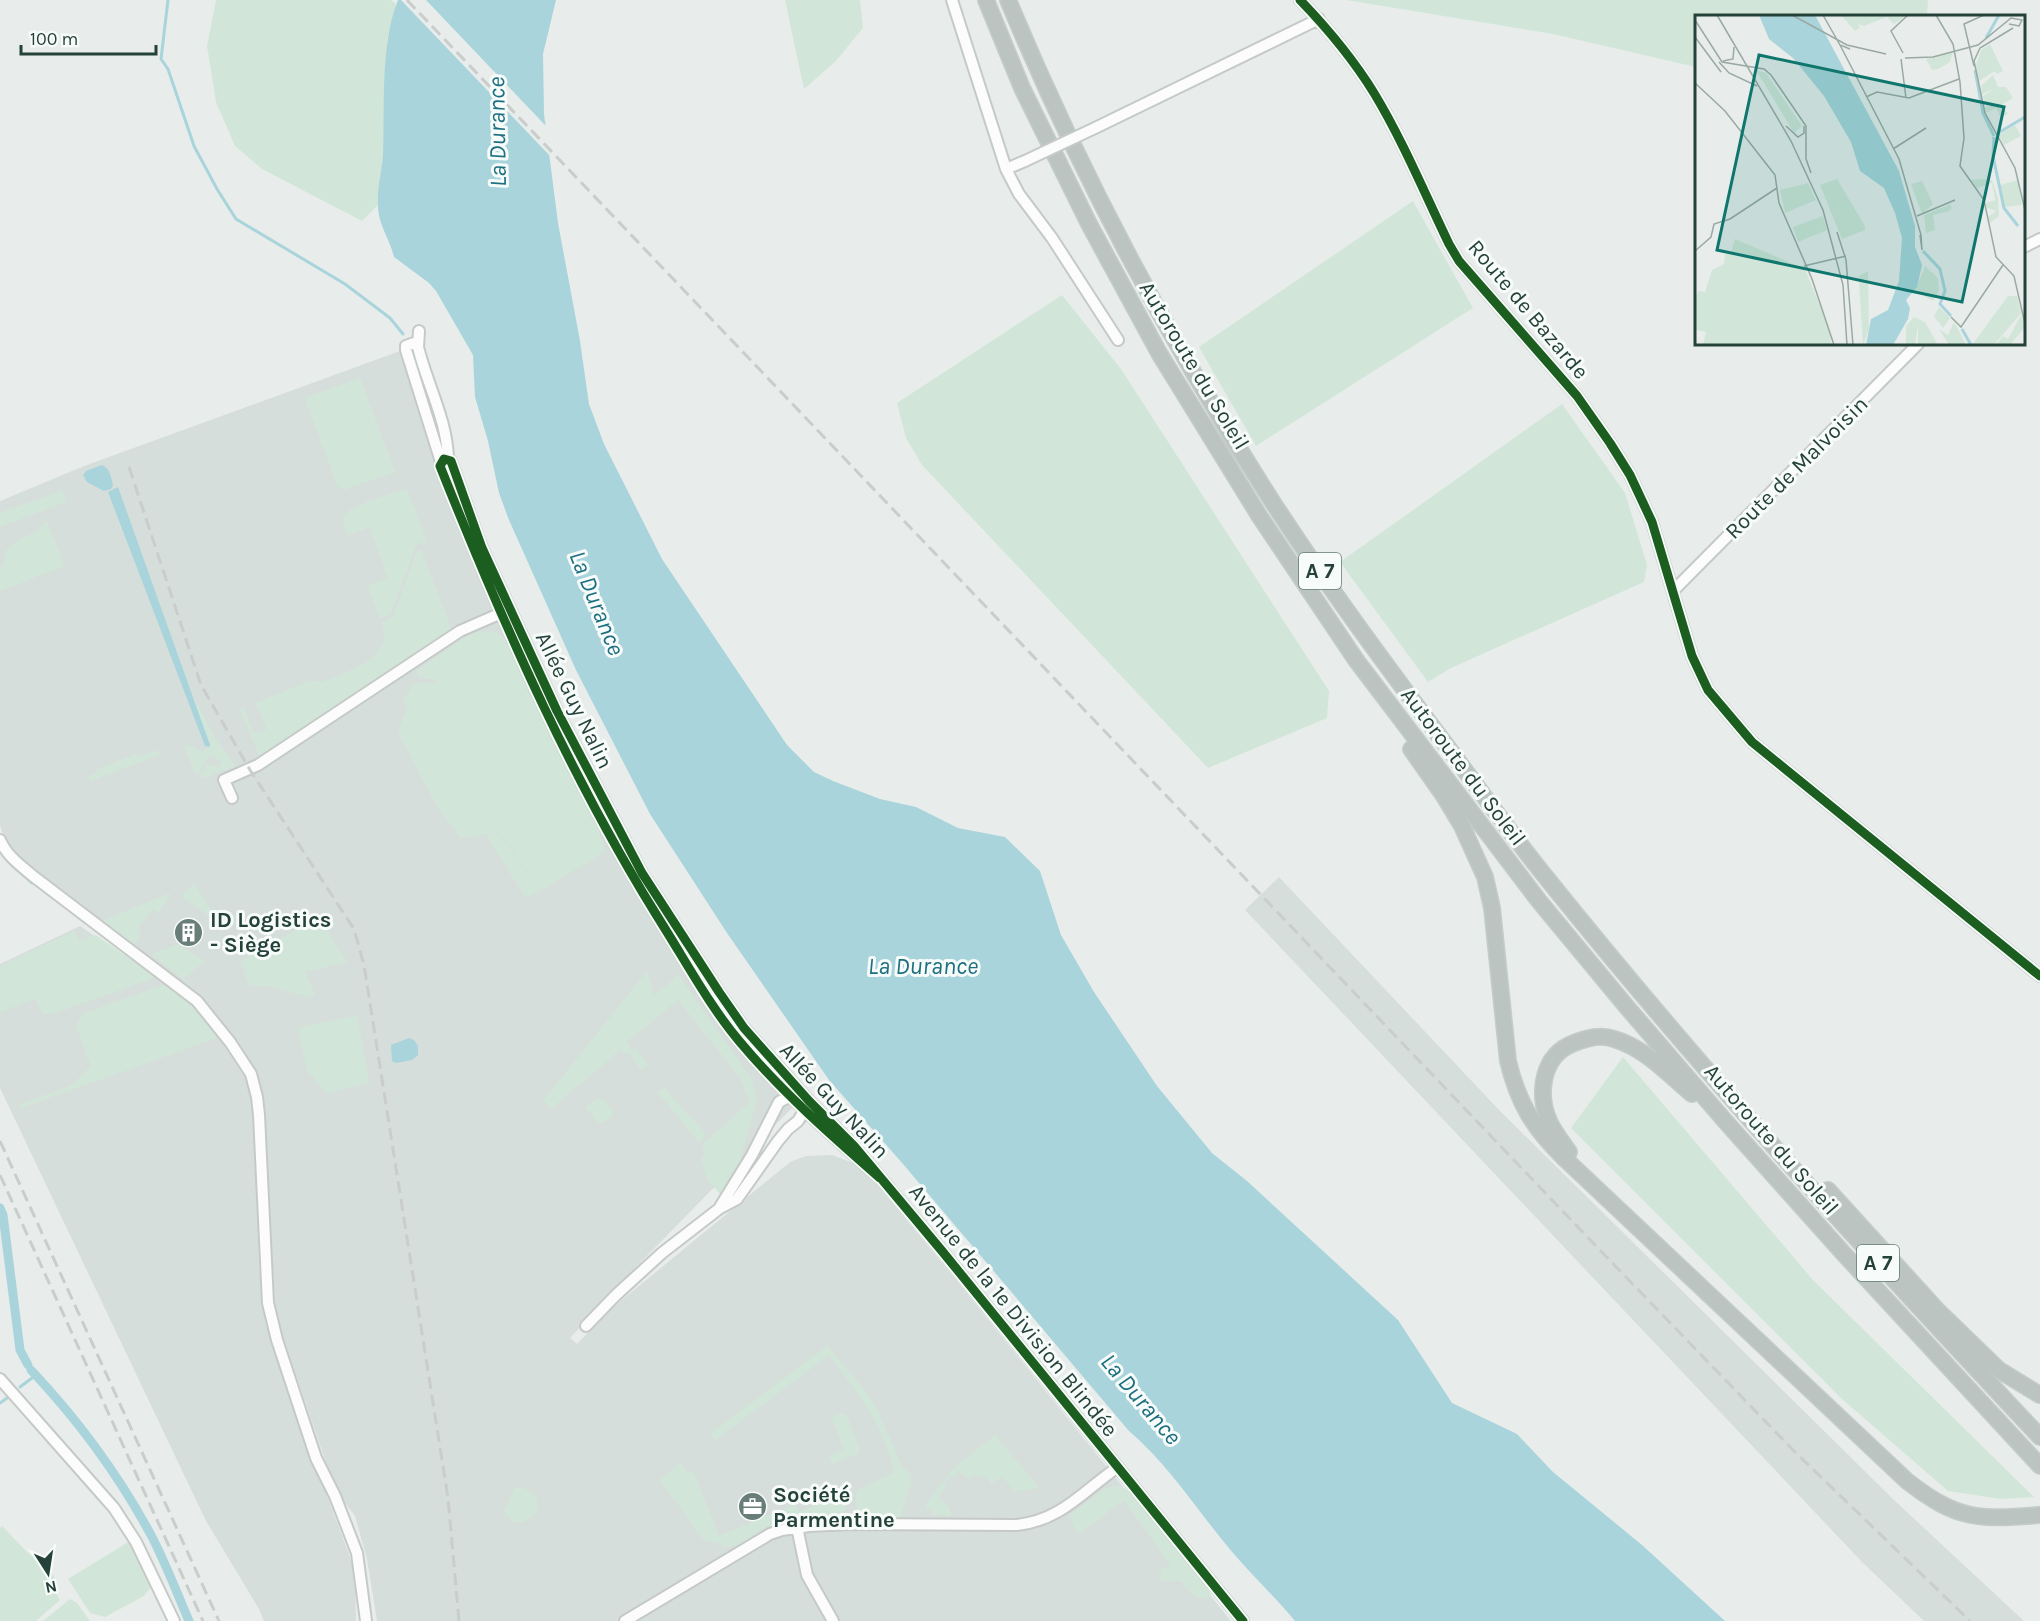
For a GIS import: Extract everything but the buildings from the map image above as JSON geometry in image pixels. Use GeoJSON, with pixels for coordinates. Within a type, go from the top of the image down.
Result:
{"type":"FeatureCollection","features":[{"type":"Feature","properties":{"kind":"highway","name":"Autoroute du Soleil"},"geometry":{"type":"LineString","coordinates":[[986,0],[1027,99],[1089,224],[1159,353],[1260,517],[1356,660],[1539,901],[1725,1121],[2040,1466]]}},
{"type":"Feature","properties":{"kind":"highway","name":"Autoroute du Soleil"},"geometry":{"type":"LineString","coordinates":[[1008,0],[1041,81],[1107,215],[1178,344],[1270,497],[1362,633],[1539,869],[1637,988],[1888,1275],[2040,1437]]}},
{"type":"Feature","properties":{"kind":"highway"},"geometry":{"type":"LineString","coordinates":[[1356,660],[1376,700],[1444,796],[1485,877],[1492,908],[1508,1061],[1522,1105],[1541,1133],[1563,1157],[1898,1473],[1931,1500],[1952,1511],[1974,1516],[1996,1518],[2038,1511]]}},
{"type":"Feature","properties":{"kind":"highway"},"geometry":{"type":"LineString","coordinates":[[1725,1121],[1638,1048],[1612,1038],[1590,1037],[1568,1046],[1552,1059],[1545,1075],[1544,1107],[1550,1122],[1569,1152],[1912,1475],[1930,1490],[1953,1502],[1976,1509],[2038,1511]]}},
{"type":"Feature","properties":{"kind":"highway"},"geometry":{"type":"LineString","coordinates":[[1722,1085],[1784,1142],[1938,1311],[1999,1370],[2040,1395]]}},
{"type":"Feature","properties":{"kind":"street"},"geometry":{"type":"LineString","coordinates":[[952,0],[1006,169],[1020,194],[1118,340]]}},
{"type":"Feature","properties":{"kind":"street","name":"Route de Bazarde"},"geometry":{"type":"LineString","coordinates":[[1300,0],[1319,19],[1373,92],[1392,124],[1449,244],[1460,261],[1565,381],[1630,475],[1645,507],[1692,656],[1708,690],[1752,742],[2040,976]]}},
{"type":"Feature","properties":{"kind":"street"},"geometry":{"type":"LineString","coordinates":[[1006,169],[1025,162],[1319,19]]}},
{"type":"Feature","properties":{"kind":"street"},"geometry":{"type":"LineString","coordinates":[[2025,246],[2040,238]]}},
{"type":"Feature","properties":{"kind":"street","name":"Allée Guy Nalin"},"geometry":{"type":"LineString","coordinates":[[419,331],[418,347],[447,446],[445,460],[451,461],[504,612],[544,711],[604,829],[643,895],[738,1040],[773,1080],[790,1096],[806,1102],[819,1123],[880,1178]]}},
{"type":"Feature","properties":{"kind":"street","name":"Route de Malvoisin"},"geometry":{"type":"LineString","coordinates":[[1673,591],[1917,345]]}},
{"type":"Feature","properties":{"kind":"street"},"geometry":{"type":"LineString","coordinates":[[232,798],[224,780],[258,765],[460,631],[504,612]]}},
{"type":"Feature","properties":{"kind":"street","name":"Allée Guy Nalin"},"geometry":{"type":"LineString","coordinates":[[504,612],[642,873],[744,1028],[806,1102],[854,1146],[880,1178]]}},
{"type":"Feature","properties":{"kind":"street"},"geometry":{"type":"LineString","coordinates":[[0,840],[13,859],[33,876],[75,910],[182,988],[197,1002],[230,1042],[251,1074],[259,1115],[268,1303],[280,1351],[316,1458],[335,1496],[357,1553],[366,1621]]}},
{"type":"Feature","properties":{"kind":"street"},"geometry":{"type":"LineString","coordinates":[[773,1080],[779,1102]]}},
{"type":"Feature","properties":{"kind":"street"},"geometry":{"type":"LineString","coordinates":[[586,1326],[662,1253],[720,1208],[737,1199],[778,1141],[798,1121],[806,1102],[790,1096],[779,1102],[752,1155],[720,1208]]}},
{"type":"Feature","properties":{"kind":"street"},"geometry":{"type":"LineString","coordinates":[[798,1121],[819,1123]]}},
{"type":"Feature","properties":{"kind":"street","name":"Avenue de la 1e Division Blindée"},"geometry":{"type":"LineString","coordinates":[[880,1178],[1243,1621]]}},
{"type":"Feature","properties":{"kind":"street"},"geometry":{"type":"LineString","coordinates":[[0,1379],[114,1508],[136,1542],[174,1621]]}},
{"type":"Feature","properties":{"kind":"street"},"geometry":{"type":"LineString","coordinates":[[625,1621],[770,1534],[797,1527],[851,1524],[1017,1525],[1032,1523],[1059,1512],[1118,1467]]}},
{"type":"Feature","properties":{"kind":"street"},"geometry":{"type":"LineString","coordinates":[[797,1527],[807,1575],[833,1621]]}},
{"type":"Feature","properties":{"kind":"shaded area"},"geometry":{"type":"Polygon","coordinates":[[[400,351],[457,524],[559,730],[673,950],[717,1024],[794,1106],[636,1267],[570,1338],[577,1344],[612,1308],[790,1162],[806,1156],[832,1155],[853,1163],[870,1176],[952,1275],[1231,1621],[377,1621],[367,1559],[355,1516],[341,1498],[325,1460],[275,1313],[265,1106],[254,1072],[231,1035],[21,859],[5,840],[0,825],[0,501],[84,466],[400,351]]]}},
{"type":"Feature","properties":{"kind":"shaded area"},"geometry":{"type":"Polygon","coordinates":[[[1279,877],[1501,1112],[1894,1500],[2024,1621],[1924,1621],[1862,1562],[1245,910],[1279,877]]]}},
{"type":"Feature","properties":{"kind":"shaded area"},"geometry":{"type":"Polygon","coordinates":[[[80,926],[188,999],[218,1036],[249,1084],[256,1132],[259,1267],[268,1328],[304,1434],[350,1557],[355,1578],[356,1621],[264,1621],[206,1521],[0,1088],[0,964],[80,926]]]}},
{"type":"Feature","properties":{"kind":"green space"},"geometry":{"type":"Polygon","coordinates":[[[216,0],[391,0],[396,4],[387,41],[383,158],[378,205],[362,221],[262,169],[235,146],[216,102],[207,46],[216,0]]]}},
{"type":"Feature","properties":{"kind":"green space"},"geometry":{"type":"Polygon","coordinates":[[[785,0],[860,0],[863,28],[836,61],[804,89],[785,0]]]}},
{"type":"Feature","properties":{"kind":"green space"},"geometry":{"type":"Polygon","coordinates":[[[1346,0],[1928,0],[1927,15],[1695,15],[1695,67],[1553,34],[1346,0]]]}},
{"type":"Feature","properties":{"kind":"green space"},"geometry":{"type":"Polygon","coordinates":[[[1413,201],[1473,308],[1256,446],[1199,347],[1413,201]]]}},
{"type":"Feature","properties":{"kind":"green space"},"geometry":{"type":"Polygon","coordinates":[[[1062,295],[1121,369],[1329,691],[1327,718],[1208,768],[922,465],[906,438],[897,403],[1062,295]]]}},
{"type":"Feature","properties":{"kind":"green space"},"geometry":{"type":"Polygon","coordinates":[[[360,378],[395,472],[344,490],[337,485],[305,398],[360,378]]]}},
{"type":"Feature","properties":{"kind":"green space"},"geometry":{"type":"Polygon","coordinates":[[[1562,404],[1625,493],[1647,565],[1644,582],[1451,668],[1428,682],[1340,562],[1562,404]]]}},
{"type":"Feature","properties":{"kind":"green space"},"geometry":{"type":"Polygon","coordinates":[[[407,489],[427,541],[416,545],[391,614],[380,618],[368,586],[388,578],[370,527],[348,535],[344,526],[344,517],[353,508],[362,504],[407,489]]]}},
{"type":"Feature","properties":{"kind":"green space"},"geometry":{"type":"Polygon","coordinates":[[[61,491],[66,497],[65,502],[0,527],[0,513],[61,491]]]}},
{"type":"Feature","properties":{"kind":"green space"},"geometry":{"type":"Polygon","coordinates":[[[47,521],[64,566],[0,591],[0,567],[4,565],[10,546],[30,535],[47,521]]]}},
{"type":"Feature","properties":{"kind":"green space"},"geometry":{"type":"Polygon","coordinates":[[[421,550],[452,631],[259,756],[240,709],[244,708],[253,732],[260,733],[267,729],[256,703],[310,681],[320,682],[331,679],[364,664],[375,656],[385,641],[382,622],[393,617],[417,551],[421,550]]]}},
{"type":"Feature","properties":{"kind":"green space"},"geometry":{"type":"Polygon","coordinates":[[[474,631],[497,633],[507,641],[599,831],[606,851],[541,890],[499,832],[461,838],[438,808],[398,732],[407,709],[403,701],[414,683],[437,683],[437,680],[419,677],[416,671],[474,631]]]}},
{"type":"Feature","properties":{"kind":"green space"},"geometry":{"type":"Polygon","coordinates":[[[194,698],[216,740],[235,766],[205,778],[200,776],[208,764],[219,767],[222,761],[209,755],[198,774],[194,771],[185,747],[187,744],[202,752],[211,744],[192,699],[194,698]]]}},
{"type":"Feature","properties":{"kind":"green space"},"geometry":{"type":"Polygon","coordinates":[[[157,750],[159,755],[90,781],[89,776],[97,773],[96,770],[136,754],[138,757],[157,750]]]}},
{"type":"Feature","properties":{"kind":"green space"},"geometry":{"type":"Polygon","coordinates":[[[498,833],[540,890],[526,898],[486,835],[498,833]]]}},
{"type":"Feature","properties":{"kind":"green space"},"geometry":{"type":"Polygon","coordinates":[[[194,884],[214,915],[209,916],[181,896],[194,884]]]}},
{"type":"Feature","properties":{"kind":"green space"},"geometry":{"type":"Polygon","coordinates":[[[168,894],[171,895],[159,912],[152,909],[139,927],[140,937],[133,945],[101,921],[168,894]]]}},
{"type":"Feature","properties":{"kind":"green space"},"geometry":{"type":"Polygon","coordinates":[[[318,917],[347,962],[305,972],[315,995],[308,997],[271,987],[249,985],[241,961],[318,917]]]}},
{"type":"Feature","properties":{"kind":"green space"},"geometry":{"type":"Polygon","coordinates":[[[74,931],[79,941],[96,935],[156,977],[53,1014],[43,1014],[35,999],[0,1012],[0,966],[74,931]]]}},
{"type":"Feature","properties":{"kind":"green space"},"geometry":{"type":"Polygon","coordinates":[[[178,944],[205,961],[183,979],[152,954],[178,944]]]}},
{"type":"Feature","properties":{"kind":"green space"},"geometry":{"type":"Polygon","coordinates":[[[647,971],[654,996],[678,975],[751,1078],[757,1099],[735,1178],[720,1194],[708,1181],[701,1159],[706,1153],[702,1145],[750,1102],[741,1079],[678,1000],[626,1042],[632,1050],[635,1048],[648,1064],[641,1070],[629,1052],[625,1054],[621,1049],[552,1108],[543,1101],[647,971]]]}},
{"type":"Feature","properties":{"kind":"green space"},"geometry":{"type":"Polygon","coordinates":[[[164,985],[179,993],[201,1015],[217,1038],[21,1108],[19,1105],[72,1085],[91,1066],[76,1025],[84,1013],[164,985]]]}},
{"type":"Feature","properties":{"kind":"green space"},"geometry":{"type":"Polygon","coordinates":[[[357,1016],[369,1083],[326,1093],[307,1070],[298,1029],[357,1016]]]}},
{"type":"Feature","properties":{"kind":"green space"},"geometry":{"type":"Polygon","coordinates":[[[1623,1057],[1814,1281],[2034,1497],[2001,1499],[1948,1491],[1842,1399],[1571,1128],[1623,1057]]]}},
{"type":"Feature","properties":{"kind":"green space"},"geometry":{"type":"Polygon","coordinates":[[[664,1088],[706,1134],[699,1142],[658,1093],[664,1088]]]}},
{"type":"Feature","properties":{"kind":"green space"},"geometry":{"type":"Polygon","coordinates":[[[596,1099],[603,1099],[613,1111],[606,1121],[601,1123],[585,1107],[596,1099]]]}},
{"type":"Feature","properties":{"kind":"green space"},"geometry":{"type":"Polygon","coordinates":[[[827,1346],[876,1407],[902,1466],[910,1474],[911,1483],[900,1518],[864,1519],[857,1509],[857,1490],[894,1473],[877,1424],[829,1355],[715,1440],[711,1433],[827,1346]]]}},
{"type":"Feature","properties":{"kind":"green space"},"geometry":{"type":"Polygon","coordinates":[[[841,1413],[847,1416],[860,1451],[858,1454],[832,1464],[829,1456],[844,1449],[832,1418],[841,1413]]]}},
{"type":"Feature","properties":{"kind":"green space"},"geometry":{"type":"Polygon","coordinates":[[[995,1435],[1039,1488],[1015,1492],[1002,1476],[991,1484],[986,1476],[974,1475],[969,1479],[959,1471],[944,1483],[947,1485],[938,1498],[950,1508],[951,1516],[933,1515],[933,1509],[926,1509],[926,1505],[951,1471],[995,1435]]]}},
{"type":"Feature","properties":{"kind":"green space"},"geometry":{"type":"Polygon","coordinates":[[[680,1463],[687,1472],[693,1471],[719,1536],[795,1504],[799,1512],[847,1493],[846,1509],[840,1515],[823,1519],[799,1519],[768,1527],[736,1546],[724,1547],[719,1543],[704,1540],[660,1480],[680,1463]]]}},
{"type":"Feature","properties":{"kind":"green space"},"geometry":{"type":"Polygon","coordinates":[[[1113,1486],[1122,1487],[1130,1492],[1209,1590],[1211,1597],[1197,1597],[1190,1593],[1181,1581],[1160,1581],[1161,1569],[1171,1566],[1124,1500],[1080,1533],[1076,1531],[1069,1516],[1103,1490],[1113,1486]]]}},
{"type":"Feature","properties":{"kind":"green space"},"geometry":{"type":"Polygon","coordinates":[[[515,1487],[532,1493],[538,1505],[532,1517],[515,1523],[504,1513],[515,1487]]]}},
{"type":"Feature","properties":{"kind":"green space"},"geometry":{"type":"Polygon","coordinates":[[[2,1526],[27,1552],[49,1569],[57,1582],[52,1587],[60,1600],[36,1621],[0,1621],[0,1528],[2,1526]]]}},
{"type":"Feature","properties":{"kind":"green space"},"geometry":{"type":"Polygon","coordinates":[[[130,1541],[151,1587],[144,1596],[105,1617],[90,1613],[68,1579],[130,1541]]]}},
{"type":"Feature","properties":{"kind":"green space"},"geometry":{"type":"Polygon","coordinates":[[[70,1599],[77,1603],[90,1621],[43,1621],[70,1599]]]}},
{"type":"Feature","properties":{"kind":"water","name":"La Durance"},"geometry":{"type":"Polygon","coordinates":[[[398,0],[556,0],[543,54],[544,114],[558,223],[589,404],[604,444],[662,559],[787,745],[814,772],[833,781],[880,799],[916,807],[958,828],[1005,837],[1040,871],[1061,935],[1094,992],[1157,1086],[1212,1153],[1247,1181],[1398,1320],[1452,1403],[1517,1434],[1553,1472],[1642,1545],[1725,1621],[1295,1621],[1233,1553],[1171,1474],[1129,1431],[829,1080],[727,933],[650,814],[576,670],[509,520],[499,493],[488,441],[475,397],[473,355],[436,291],[429,283],[394,257],[380,219],[378,199],[383,155],[388,36],[398,0]]]}},
{"type":"Feature","properties":{"kind":"water"},"geometry":{"type":"Polygon","coordinates":[[[102,465],[111,476],[113,485],[111,489],[104,491],[87,482],[83,475],[86,471],[102,465]]]}},
{"type":"Feature","properties":{"kind":"water"},"geometry":{"type":"Polygon","coordinates":[[[118,487],[209,747],[205,746],[108,492],[118,487]]]}},
{"type":"Feature","properties":{"kind":"water"},"geometry":{"type":"Polygon","coordinates":[[[409,1038],[414,1040],[418,1046],[418,1055],[412,1060],[396,1063],[392,1061],[391,1045],[409,1038]]]}},
{"type":"Feature","properties":{"kind":"pier"},"geometry":{"type":"Polygon","coordinates":[[[401,0],[426,0],[545,125],[548,129],[553,159],[401,0]]]}},
{"type":"Feature","properties":{"kind":"waterway"},"geometry":{"type":"LineString","coordinates":[[168,0],[161,59],[168,69],[194,146],[236,219],[345,284],[390,318],[403,334]]}},
{"type":"Feature","properties":{"kind":"waterway"},"geometry":{"type":"LineString","coordinates":[[0,851],[32,883]]}},
{"type":"Feature","properties":{"kind":"waterway"},"geometry":{"type":"LineString","coordinates":[[0,1208],[3,1215],[20,1350],[28,1365]]}},
{"type":"Feature","properties":{"kind":"waterway"},"geometry":{"type":"LineString","coordinates":[[31,1370],[81,1428],[126,1492],[157,1547],[189,1621]]}},
{"type":"Feature","properties":{"kind":"waterway"},"geometry":{"type":"LineString","coordinates":[[20,1387],[36,1375]]}},
{"type":"Feature","properties":{"kind":"waterway"},"geometry":{"type":"LineString","coordinates":[[0,1403],[7,1398]]}},
{"type":"Feature","properties":{"kind":"railway"},"geometry":{"type":"LineString","coordinates":[[407,0],[1594,1244],[1794,1451],[1970,1621]]}},
{"type":"Feature","properties":{"kind":"railway"},"geometry":{"type":"LineString","coordinates":[[129,467],[201,685],[250,770],[354,929],[364,965],[448,1498],[459,1621]]}},
{"type":"Feature","properties":{"kind":"railway"},"geometry":{"type":"LineString","coordinates":[[0,1141],[219,1621]]}},
{"type":"Feature","properties":{"kind":"railway"},"geometry":{"type":"LineString","coordinates":[[0,1175],[203,1621]]}},
{"type":"Feature","properties":{"kind":"cycle path"},"geometry":{"type":"LineString","coordinates":[[1300,0],[1339,44],[1385,111],[1459,261],[1577,396],[1630,475],[1652,522],[1692,656],[1708,690],[1752,742],[2040,976]]}},
{"type":"Feature","properties":{"kind":"cycle path"},"geometry":{"type":"LineString","coordinates":[[880,1178],[790,1096],[740,1042],[702,988],[634,877],[572,765],[517,649],[440,466],[444,459],[451,461],[482,548],[557,711],[642,873],[719,992],[744,1028],[809,1101],[854,1146],[942,1251],[1243,1621]]}},
{"type":"Feature","properties":{"kind":"place","name":"ID Logistics - Siège"},"geometry":{"type":"Point","coordinates":[189,932]}},
{"type":"Feature","properties":{"kind":"place","name":"Société Parmentine"},"geometry":{"type":"Point","coordinates":[752,1507]}}]}
